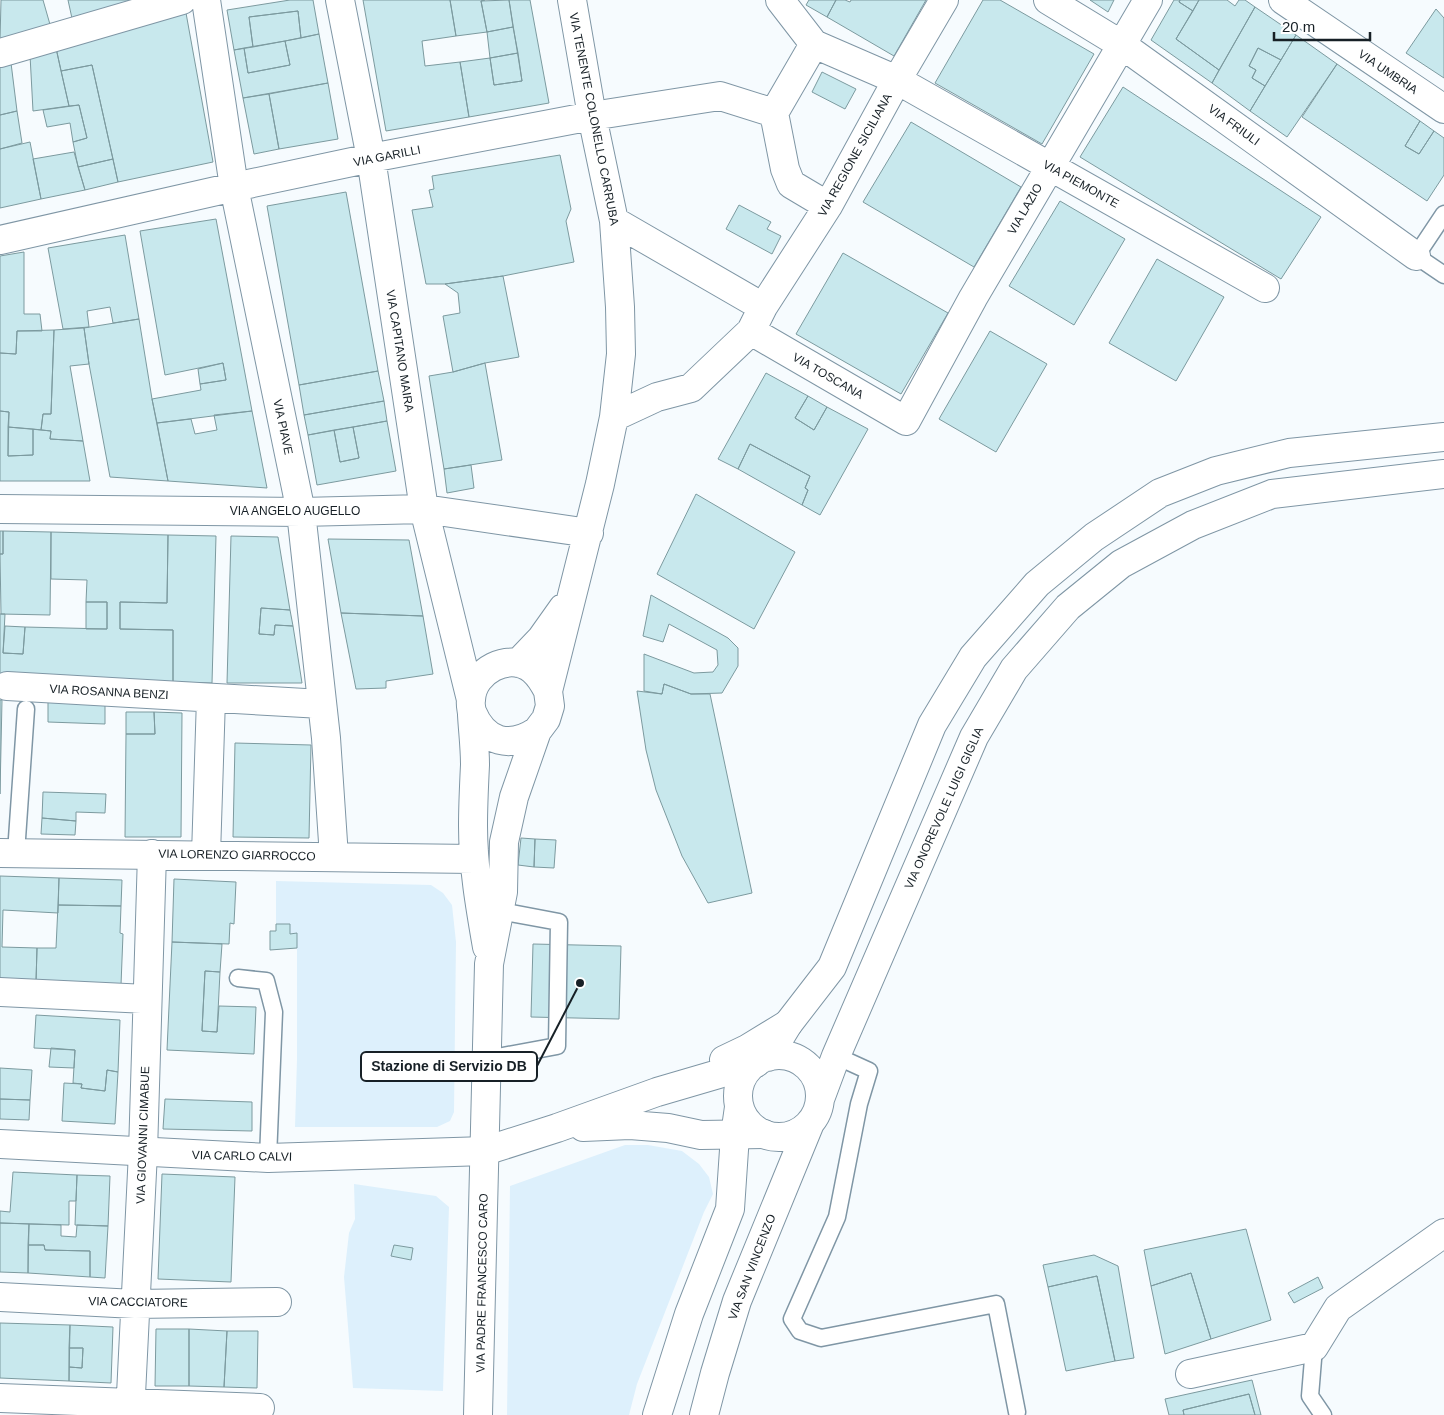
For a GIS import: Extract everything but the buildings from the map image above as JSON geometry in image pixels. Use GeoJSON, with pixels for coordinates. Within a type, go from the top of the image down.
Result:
{"type":"FeatureCollection","features":[{"type":"Feature","properties":{"kind":"street"},"geometry":{"type":"LineString","coordinates":[[0,53],[182,0]]}},
{"type":"Feature","properties":{"kind":"street","name":"VIA PIAVE"},"geometry":{"type":"LineString","coordinates":[[206,0],[234,187],[301,512],[322,704],[334,857]]}},
{"type":"Feature","properties":{"kind":"street","name":"VIA CAPITANO MAIRA"},"geometry":{"type":"LineString","coordinates":[[340,0],[371,158],[424,509],[471,706]]}},
{"type":"Feature","properties":{"kind":"street","name":"VIA TENENTE COLONELLO CARRUBA"},"geometry":{"type":"LineString","coordinates":[[548,691],[589,533],[614,417],[621,354],[614,221],[592,116],[572,0]]}},
{"type":"Feature","properties":{"kind":"street"},"geometry":{"type":"LineString","coordinates":[[780,0],[814,44],[774,113],[785,169],[791,184],[828,206]]}},
{"type":"Feature","properties":{"kind":"street","name":"VIA REGIONE SICILIANA"},"geometry":{"type":"LineString","coordinates":[[614,417],[657,397],[691,388],[750,331],[763,307],[828,206],[897,80],[944,0]]}},
{"type":"Feature","properties":{"kind":"street","name":"VIA FRIULI"},"geometry":{"type":"LineString","coordinates":[[1048,0],[1122,45],[1416,256]]}},
{"type":"Feature","properties":{"kind":"street","name":"VIA LAZIO"},"geometry":{"type":"LineString","coordinates":[[906,421],[973,298],[1148,0]]}},
{"type":"Feature","properties":{"kind":"street","name":"VIA UMBRIA"},"geometry":{"type":"LineString","coordinates":[[1283,0],[1444,110]]}},
{"type":"Feature","properties":{"kind":"street","name":"VIA PIEMONTE"},"geometry":{"type":"LineString","coordinates":[[814,44],[897,80],[1265,288]]}},
{"type":"Feature","properties":{"kind":"street","name":"VIA GARILLI"},"geometry":{"type":"LineString","coordinates":[[0,240],[371,158],[592,116],[720,96],[774,113]]}},
{"type":"Feature","properties":{"kind":"street"},"geometry":{"type":"LineString","coordinates":[[614,221],[763,307]]}},
{"type":"Feature","properties":{"kind":"street","name":"VIA TOSCANA"},"geometry":{"type":"LineString","coordinates":[[750,331],[906,421]]}},
{"type":"Feature","properties":{"kind":"street"},"geometry":{"type":"LineString","coordinates":[[657,1415],[689,1314],[730,1209],[740,1082],[747,1071],[762,1060],[832,967],[932,725],[973,657],[1037,584],[1094,538],[1160,493],[1216,471],[1289,453],[1444,437]]}},
{"type":"Feature","properties":{"kind":"street","name":"VIA ONOREVOLE LUIGI GIGLIA"},"geometry":{"type":"LineString","coordinates":[[814,1111],[974,737],[1014,670],[1068,607],[1121,564],[1193,525],[1272,494],[1444,474]]}},
{"type":"Feature","properties":{"kind":"street","name":"VIA ANGELO AUGELLO"},"geometry":{"type":"LineString","coordinates":[[0,509],[301,512],[424,509],[589,533]]}},
{"type":"Feature","properties":{"kind":"street"},"geometry":{"type":"LineString","coordinates":[[518,663],[541,639],[572,597]]}},
{"type":"Feature","properties":{"kind":"street"},"geometry":{"type":"LineString","coordinates":[[471,706],[477,724],[481,729],[497,740],[511,742],[526,739],[537,731],[546,719],[550,706],[548,691],[542,678],[532,669],[518,663],[504,663],[490,668],[481,676],[474,687],[471,706],[475,763],[474,858],[489,964]]}},
{"type":"Feature","properties":{"kind":"street","name":"VIA ROSANNA BENZI"},"geometry":{"type":"LineString","coordinates":[[7,686],[322,704]]}},
{"type":"Feature","properties":{"kind":"street"},"geometry":{"type":"LineString","coordinates":[[206,854],[211,698]]}},
{"type":"Feature","properties":{"kind":"street"},"geometry":{"type":"LineString","coordinates":[[489,964],[503,892],[504,842],[514,797],[537,731]]}},
{"type":"Feature","properties":{"kind":"street","name":"VIA LORENZO GIARROCCO"},"geometry":{"type":"LineString","coordinates":[[8,853],[474,858]]}},
{"type":"Feature","properties":{"kind":"street","name":"VIA GIOVANNI CIMABUE"},"geometry":{"type":"LineString","coordinates":[[130,1409],[143,1152],[152,854]]}},
{"type":"Feature","properties":{"kind":"street","name":"VIA PADRE FRANCESCO CARO"},"geometry":{"type":"LineString","coordinates":[[478,1415],[489,964]]}},
{"type":"Feature","properties":{"kind":"street"},"geometry":{"type":"LineString","coordinates":[[0,992],[147,999]]}},
{"type":"Feature","properties":{"kind":"street"},"geometry":{"type":"LineString","coordinates":[[657,1092],[748,1049],[788,1024]]}},
{"type":"Feature","properties":{"kind":"street"},"geometry":{"type":"LineString","coordinates":[[485,1151],[557,1128],[657,1092],[780,1056],[793,1058],[805,1064],[813,1074],[818,1086],[814,1111],[800,1131],[788,1136],[776,1137],[764,1134],[753,1128],[745,1119],[739,1107]]}},
{"type":"Feature","properties":{"kind":"street","name":"VIA SAN VINCENZO"},"geometry":{"type":"LineString","coordinates":[[704,1415],[737,1301],[814,1111]]}},
{"type":"Feature","properties":{"kind":"street"},"geometry":{"type":"LineString","coordinates":[[557,1128],[630,1125],[668,1128],[701,1135],[764,1134]]}},
{"type":"Feature","properties":{"kind":"street"},"geometry":{"type":"LineString","coordinates":[[701,1135],[721,1154],[732,1175]]}},
{"type":"Feature","properties":{"kind":"street","name":"VIA CARLO CALVI"},"geometry":{"type":"LineString","coordinates":[[0,1144],[268,1158],[485,1151]]}},
{"type":"Feature","properties":{"kind":"street"},"geometry":{"type":"LineString","coordinates":[[1190,1374],[1314,1347],[1338,1308],[1444,1233]]}},
{"type":"Feature","properties":{"kind":"street","name":"VIA CACCIATORE"},"geometry":{"type":"LineString","coordinates":[[0,1297],[135,1304],[276,1302]]}},
{"type":"Feature","properties":{"kind":"street"},"geometry":{"type":"LineString","coordinates":[[1,1404],[130,1409],[260,1408]]}},
{"type":"Feature","properties":{"kind":"lane"},"geometry":{"type":"LineString","coordinates":[[1444,214],[1416,256],[1444,275]]}},
{"type":"Feature","properties":{"kind":"lane"},"geometry":{"type":"LineString","coordinates":[[8,853],[26,709]]}},
{"type":"Feature","properties":{"kind":"lane"},"geometry":{"type":"LineString","coordinates":[[487,1060],[557,1046],[559,922],[500,911]]}},
{"type":"Feature","properties":{"kind":"lane"},"geometry":{"type":"LineString","coordinates":[[238,978],[266,980],[274,1012],[268,1158]]}},
{"type":"Feature","properties":{"kind":"lane"},"geometry":{"type":"LineString","coordinates":[[836,1056],[869,1071],[859,1104],[837,1217],[792,1319],[800,1331],[820,1338],[996,1304],[1017,1412]]}},
{"type":"Feature","properties":{"kind":"lane"},"geometry":{"type":"LineString","coordinates":[[1314,1347],[1310,1396],[1323,1415]]}},
{"type":"Feature","properties":{"kind":"shaded area"},"geometry":{"type":"Polygon","coordinates":[[[276,881],[431,885],[443,893],[452,905],[456,942],[454,1112],[450,1121],[437,1127],[295,1127],[297,934],[290,934],[290,924],[276,924],[276,881]]]}},
{"type":"Feature","properties":{"kind":"shaded area"},"geometry":{"type":"Polygon","coordinates":[[[625,1145],[648,1145],[682,1151],[699,1164],[709,1177],[713,1194],[704,1212],[637,1384],[629,1415],[507,1415],[510,1186],[625,1145]]]}},
{"type":"Feature","properties":{"kind":"shaded area"},"geometry":{"type":"Polygon","coordinates":[[[354,1184],[436,1196],[449,1207],[443,1391],[353,1388],[344,1277],[349,1233],[355,1219],[354,1184]]]}},
{"type":"Feature","properties":{"kind":"place","name":"Stazione di Servizio DB"},"geometry":{"type":"Point","coordinates":[580,983]}}]}
